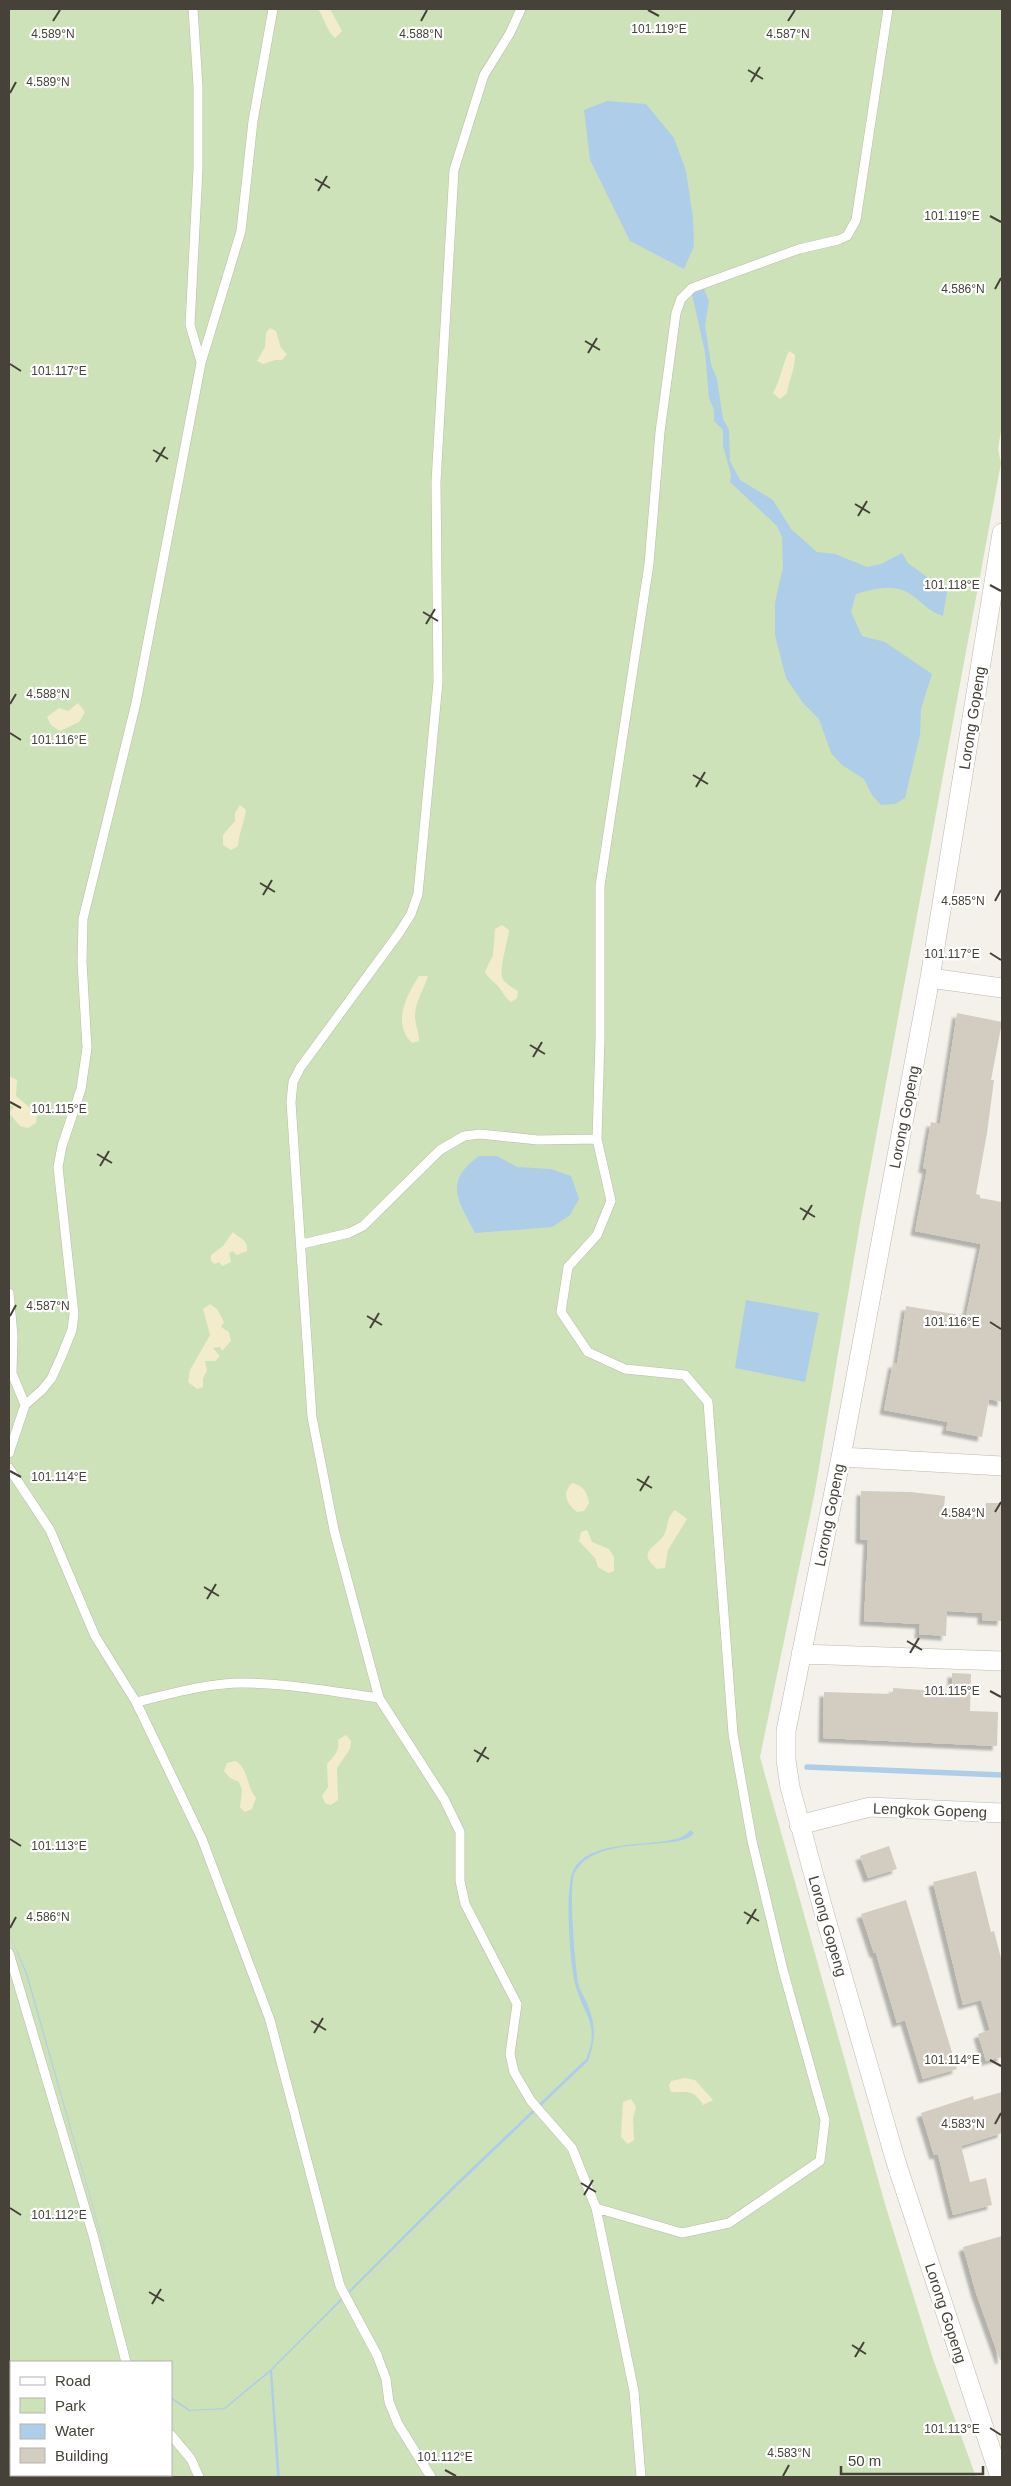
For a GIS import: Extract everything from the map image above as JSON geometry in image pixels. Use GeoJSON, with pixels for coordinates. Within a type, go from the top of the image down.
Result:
{"type":"FeatureCollection","features":[{"type":"Feature","properties":{"kind":"street","name":"Lorong Gopeng"},"geometry":{"type":"LineString","coordinates":[[1000,2477],[896,2162],[800,1825],[786,1760],[786,1730],[841,1457],[930,978],[1002,533]]}},
{"type":"Feature","properties":{"kind":"street"},"geometry":{"type":"LineString","coordinates":[[930,978],[1002,988]]}},
{"type":"Feature","properties":{"kind":"street"},"geometry":{"type":"LineString","coordinates":[[841,1457],[1002,1466]]}},
{"type":"Feature","properties":{"kind":"street"},"geometry":{"type":"LineString","coordinates":[[801,1654],[1002,1661]]}},
{"type":"Feature","properties":{"kind":"street","name":"Lengkok Gopeng"},"geometry":{"type":"LineString","coordinates":[[800,1825],[870,1807],[1002,1813]]}},
{"type":"Feature","properties":{"kind":"lane"},"geometry":{"type":"LineString","coordinates":[[193,9],[198,86],[198,169],[190,324],[201,363]]}},
{"type":"Feature","properties":{"kind":"lane"},"geometry":{"type":"LineString","coordinates":[[9,1453],[25,1405],[42,1390],[50,1379],[72,1330],[74,1314],[58,1168],[62,1146],[81,1089],[87,1048],[82,962],[84,918],[136,703],[201,363],[241,231],[253,121],[273,9]]}},
{"type":"Feature","properties":{"kind":"lane"},"geometry":{"type":"LineString","coordinates":[[521,9],[510,33],[484,75],[454,170],[436,482],[438,682],[418,894],[411,914],[300,1068],[293,1082],[291,1102],[302,1244],[312,1417],[334,1530],[379,1698],[444,1799],[460,1832],[460,1881],[465,1904],[517,2004],[510,2054],[514,2072],[531,2101],[572,2148],[596,2208],[634,2391],[641,2477]]}},
{"type":"Feature","properties":{"kind":"lane"},"geometry":{"type":"LineString","coordinates":[[596,2208],[682,2232],[729,2223],[820,2161],[825,2120],[783,1970],[752,1841],[733,1734],[708,1402],[685,1375],[625,1369],[588,1352],[561,1312],[568,1267],[597,1235],[611,1201],[597,1139],[600,1039],[600,886],[649,564],[660,432],[676,314],[681,299],[692,288],[799,250],[838,240],[852,229],[856,220],[888,9]]}},
{"type":"Feature","properties":{"kind":"lane"},"geometry":{"type":"LineString","coordinates":[[302,1244],[348,1233],[363,1226],[440,1150],[464,1136],[480,1134],[538,1140],[597,1139]]}},
{"type":"Feature","properties":{"kind":"lane"},"geometry":{"type":"LineString","coordinates":[[9,1293],[13,1335],[12,1373],[25,1405]]}},
{"type":"Feature","properties":{"kind":"lane"},"geometry":{"type":"LineString","coordinates":[[9,1468],[50,1530],[96,1636],[136,1702],[202,1838],[270,2020],[340,2286],[377,2355],[386,2379],[389,2402],[398,2424],[431,2477]]}},
{"type":"Feature","properties":{"kind":"lane"},"geometry":{"type":"LineString","coordinates":[[136,1702],[197,1688],[240,1683],[282,1685],[379,1698]]}},
{"type":"Feature","properties":{"kind":"lane"},"geometry":{"type":"LineString","coordinates":[[9,1953],[93,2235],[126,2361]]}},
{"type":"Feature","properties":{"kind":"lane"},"geometry":{"type":"LineString","coordinates":[[172,2436],[190,2459],[199,2477]]}},
{"type":"Feature","properties":{"kind":"green space"},"geometry":{"type":"Polygon","coordinates":[[[9,9],[1002,9],[1002,425],[998,449],[1001,463],[860,1223],[815,1491],[760,1757],[885,2204],[933,2359],[976,2477],[14,2477],[172,2476],[172,2361],[10,2361],[10,2464],[9,9]]]}},
{"type":"Feature","properties":{"kind":"sand"},"geometry":{"type":"Polygon","coordinates":[[[318,9],[330,9],[342,31],[335,38],[330,32],[318,9]]]}},
{"type":"Feature","properties":{"kind":"sand"},"geometry":{"type":"Polygon","coordinates":[[[270,328],[276,331],[281,348],[287,354],[282,360],[263,364],[257,361],[265,347],[266,333],[270,328]]]}},
{"type":"Feature","properties":{"kind":"sand"},"geometry":{"type":"Polygon","coordinates":[[[789,351],[795,355],[794,365],[787,393],[780,399],[773,393],[789,351]]]}},
{"type":"Feature","properties":{"kind":"sand"},"geometry":{"type":"Polygon","coordinates":[[[78,703],[85,712],[79,722],[60,731],[51,725],[47,717],[59,708],[68,711],[78,703]]]}},
{"type":"Feature","properties":{"kind":"sand"},"geometry":{"type":"Polygon","coordinates":[[[240,805],[246,810],[245,815],[238,846],[231,850],[223,845],[223,835],[235,821],[235,813],[240,805]]]}},
{"type":"Feature","properties":{"kind":"sand"},"geometry":{"type":"Polygon","coordinates":[[[502,925],[509,930],[502,965],[502,977],[504,981],[518,991],[517,998],[511,1002],[485,972],[493,955],[495,929],[502,925]]]}},
{"type":"Feature","properties":{"kind":"sand"},"geometry":{"type":"Polygon","coordinates":[[[419,976],[428,976],[415,1013],[419,1041],[412,1043],[406,1035],[402,1018],[406,1001],[419,976]]]}},
{"type":"Feature","properties":{"kind":"sand"},"geometry":{"type":"Polygon","coordinates":[[[9,1076],[17,1080],[16,1096],[37,1114],[36,1123],[28,1128],[20,1126],[9,1113],[14,1107],[9,1104],[9,1076]]]}},
{"type":"Feature","properties":{"kind":"sand"},"geometry":{"type":"Polygon","coordinates":[[[233,1232],[245,1242],[247,1251],[237,1255],[233,1251],[229,1253],[231,1262],[222,1266],[219,1262],[215,1264],[211,1261],[211,1255],[223,1246],[233,1232]]]}},
{"type":"Feature","properties":{"kind":"sand"},"geometry":{"type":"Polygon","coordinates":[[[210,1304],[217,1309],[224,1322],[221,1327],[229,1332],[231,1341],[222,1351],[220,1347],[213,1348],[220,1356],[215,1361],[205,1361],[207,1371],[203,1378],[203,1387],[197,1389],[188,1382],[190,1370],[210,1335],[203,1309],[210,1304]]]}},
{"type":"Feature","properties":{"kind":"sand"},"geometry":{"type":"Polygon","coordinates":[[[572,1483],[582,1488],[586,1493],[589,1503],[584,1511],[577,1512],[568,1502],[566,1495],[572,1483]]]}},
{"type":"Feature","properties":{"kind":"sand"},"geometry":{"type":"Polygon","coordinates":[[[675,1510],[687,1519],[668,1550],[665,1568],[657,1569],[648,1558],[649,1550],[666,1532],[670,1516],[675,1510]]]}},
{"type":"Feature","properties":{"kind":"sand"},"geometry":{"type":"Polygon","coordinates":[[[587,1530],[592,1542],[609,1549],[614,1557],[614,1571],[608,1573],[598,1567],[595,1558],[579,1541],[581,1532],[587,1530]]]}},
{"type":"Feature","properties":{"kind":"sand"},"geometry":{"type":"Polygon","coordinates":[[[346,1735],[351,1741],[350,1749],[337,1768],[338,1800],[331,1805],[325,1803],[322,1796],[328,1787],[327,1764],[337,1750],[338,1740],[346,1735]]]}},
{"type":"Feature","properties":{"kind":"sand"},"geometry":{"type":"Polygon","coordinates":[[[236,1761],[243,1769],[256,1798],[252,1809],[245,1812],[240,1807],[242,1790],[239,1782],[230,1778],[224,1771],[227,1763],[236,1761]]]}},
{"type":"Feature","properties":{"kind":"sand"},"geometry":{"type":"Polygon","coordinates":[[[685,2078],[695,2080],[713,2100],[703,2105],[693,2094],[671,2092],[669,2085],[671,2081],[685,2078]]]}},
{"type":"Feature","properties":{"kind":"sand"},"geometry":{"type":"Polygon","coordinates":[[[631,2099],[636,2107],[633,2118],[634,2140],[628,2144],[621,2137],[623,2102],[631,2099]]]}},
{"type":"Feature","properties":{"kind":"water"},"geometry":{"type":"Polygon","coordinates":[[[607,101],[646,104],[674,138],[686,171],[693,218],[694,246],[684,269],[630,241],[590,160],[584,110],[607,101]]]}},
{"type":"Feature","properties":{"kind":"water"},"geometry":{"type":"Polygon","coordinates":[[[702,284],[709,301],[705,325],[711,364],[717,379],[723,419],[729,430],[730,461],[740,480],[773,500],[791,529],[817,552],[835,554],[867,567],[881,564],[902,553],[908,563],[947,592],[943,616],[929,609],[910,594],[890,588],[856,594],[851,612],[862,636],[885,642],[932,674],[921,709],[920,735],[905,798],[895,804],[881,805],[872,795],[864,779],[842,765],[831,753],[819,719],[803,703],[786,678],[775,635],[775,603],[783,567],[782,537],[777,526],[730,482],[731,475],[723,446],[723,430],[714,421],[714,410],[709,398],[705,352],[691,290],[702,284]]]}},
{"type":"Feature","properties":{"kind":"water"},"geometry":{"type":"Polygon","coordinates":[[[479,1156],[497,1156],[517,1167],[551,1169],[571,1176],[579,1199],[570,1215],[552,1227],[475,1233],[459,1201],[457,1183],[468,1165],[479,1156]]]}},
{"type":"Feature","properties":{"kind":"water"},"geometry":{"type":"Polygon","coordinates":[[[746,1300],[819,1313],[805,1382],[735,1368],[746,1300]]]}},
{"type":"Feature","properties":{"kind":"water"},"geometry":{"type":"Polygon","coordinates":[[[690,1830],[694,1833],[686,1839],[673,1842],[620,1847],[602,1852],[586,1860],[575,1872],[572,1908],[578,1982],[590,2011],[594,2032],[588,2061],[455,2188],[272,2370],[280,2477],[277,2477],[270,2372],[225,2409],[189,2411],[172,2400],[172,2398],[190,2410],[224,2408],[270,2370],[453,2186],[586,2059],[592,2037],[589,2020],[575,1984],[571,1960],[569,1897],[572,1874],[581,1861],[595,1852],[612,1847],[668,1841],[682,1837],[690,1830]]]}},
{"type":"Feature","properties":{"kind":"water"},"geometry":{"type":"Polygon","coordinates":[[[9,1933],[27,1973],[137,2361],[137,2361],[26,1974],[9,1933]]]}},
{"type":"Feature","properties":{"kind":"building"},"geometry":{"type":"Polygon","coordinates":[[[957,1013],[1002,1022],[991,1080],[994,1080],[976,1194],[980,1195],[980,1198],[1002,1202],[1002,1402],[989,1399],[982,1437],[946,1430],[948,1422],[884,1410],[893,1363],[897,1364],[906,1306],[966,1316],[981,1244],[915,1231],[927,1169],[923,1168],[931,1122],[940,1124],[957,1013]]]}},
{"type":"Feature","properties":{"kind":"building"},"geometry":{"type":"Polygon","coordinates":[[[861,1491],[911,1492],[945,1496],[944,1508],[985,1511],[986,1503],[1002,1503],[1002,1621],[982,1620],[982,1613],[947,1611],[946,1636],[919,1634],[920,1624],[864,1621],[868,1540],[860,1539],[861,1491]]]}},
{"type":"Feature","properties":{"kind":"building"},"geometry":{"type":"Polygon","coordinates":[[[952,1673],[971,1674],[970,1711],[998,1712],[997,1746],[823,1738],[824,1692],[893,1694],[893,1688],[952,1692],[952,1673]]]}},
{"type":"Feature","properties":{"kind":"building"},"geometry":{"type":"Polygon","coordinates":[[[889,1846],[897,1869],[868,1878],[860,1856],[889,1846]]]}},
{"type":"Feature","properties":{"kind":"building"},"geometry":{"type":"Polygon","coordinates":[[[976,1871],[991,1932],[994,1931],[1002,1962],[1002,2057],[986,2061],[978,2034],[990,2030],[981,2000],[963,2005],[933,1882],[976,1871]]]}},
{"type":"Feature","properties":{"kind":"building"},"geometry":{"type":"Polygon","coordinates":[[[906,1900],[957,2069],[923,2079],[905,2020],[897,2023],[876,1953],[874,1953],[861,1914],[906,1900]]]}},
{"type":"Feature","properties":{"kind":"building"},"geometry":{"type":"Polygon","coordinates":[[[1002,2092],[1002,2133],[961,2146],[970,2182],[986,2178],[992,2205],[953,2215],[938,2154],[934,2155],[921,2113],[973,2096],[974,2100],[1002,2092]]]}},
{"type":"Feature","properties":{"kind":"building"},"geometry":{"type":"Polygon","coordinates":[[[1002,2236],[1002,2359],[1000,2360],[976,2293],[963,2247],[1002,2236]]]}},
{"type":"Feature","properties":{"kind":"waterway"},"geometry":{"type":"LineString","coordinates":[[807,1767],[1002,1775]]}}]}
